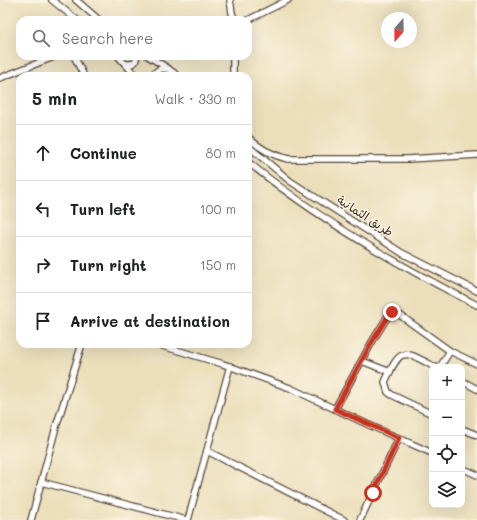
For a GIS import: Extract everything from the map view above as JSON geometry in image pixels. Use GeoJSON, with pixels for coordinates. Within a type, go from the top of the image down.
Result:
{"type":"FeatureCollection","features":[{"type":"Feature","properties":{"kind":"street"},"geometry":{"type":"LineString","coordinates":[[52,0],[72,16]]}},
{"type":"Feature","properties":{"kind":"street"},"geometry":{"type":"LineString","coordinates":[[76,0],[94,16]]}},
{"type":"Feature","properties":{"kind":"street"},"geometry":{"type":"LineString","coordinates":[[230,0],[234,16]]}},
{"type":"Feature","properties":{"kind":"street"},"geometry":{"type":"LineString","coordinates":[[252,18],[288,0]]}},
{"type":"Feature","properties":{"kind":"street"},"geometry":{"type":"LineString","coordinates":[[0,78],[46,60]]}},
{"type":"Feature","properties":{"kind":"street"},"geometry":{"type":"LineString","coordinates":[[76,60],[82,72]]}},
{"type":"Feature","properties":{"kind":"street"},"geometry":{"type":"LineString","coordinates":[[122,60],[133,72]]}},
{"type":"Feature","properties":{"kind":"street"},"geometry":{"type":"LineString","coordinates":[[126,64],[131,64],[136,60]]}},
{"type":"Feature","properties":{"kind":"street"},"geometry":{"type":"LineString","coordinates":[[154,60],[172,72]]}},
{"type":"Feature","properties":{"kind":"street"},"geometry":{"type":"LineString","coordinates":[[233,60],[233,72]]}},
{"type":"Feature","properties":{"kind":"street"},"geometry":{"type":"LineString","coordinates":[[156,72],[158,70],[170,70]]}},
{"type":"Feature","properties":{"kind":"street"},"geometry":{"type":"LineString","coordinates":[[252,142],[256,146],[272,155],[288,159],[408,159],[477,155]]}},
{"type":"Feature","properties":{"kind":"street","name":"طريق الثمانية"},"geometry":{"type":"LineString","coordinates":[[252,149],[290,181],[409,258],[477,291]]}},
{"type":"Feature","properties":{"kind":"street"},"geometry":{"type":"LineString","coordinates":[[252,165],[284,190],[345,231],[417,274],[477,305]]}},
{"type":"Feature","properties":{"kind":"street"},"geometry":{"type":"LineString","coordinates":[[335,409],[386,319],[392,312],[397,313],[450,351],[477,364]]}},
{"type":"Feature","properties":{"kind":"street"},"geometry":{"type":"LineString","coordinates":[[31,520],[58,420],[81,348]]}},
{"type":"Feature","properties":{"kind":"street"},"geometry":{"type":"LineString","coordinates":[[169,348],[230,366],[290,388],[429,452]]}},
{"type":"Feature","properties":{"kind":"street"},"geometry":{"type":"LineString","coordinates":[[442,364],[450,351]]}},
{"type":"Feature","properties":{"kind":"street"},"geometry":{"type":"LineString","coordinates":[[429,364],[411,354],[406,353],[397,358],[385,382],[388,392],[392,395],[429,413]]}},
{"type":"Feature","properties":{"kind":"street"},"geometry":{"type":"LineString","coordinates":[[362,361],[390,372]]}},
{"type":"Feature","properties":{"kind":"street"},"geometry":{"type":"LineString","coordinates":[[41,482],[187,520],[230,366]]}},
{"type":"Feature","properties":{"kind":"street"},"geometry":{"type":"LineString","coordinates":[[465,383],[477,389]]}},
{"type":"Feature","properties":{"kind":"street"},"geometry":{"type":"LineString","coordinates":[[465,430],[477,435]]}},
{"type":"Feature","properties":{"kind":"street"},"geometry":{"type":"LineString","coordinates":[[360,520],[399,438]]}},
{"type":"Feature","properties":{"kind":"street"},"geometry":{"type":"LineString","coordinates":[[207,451],[344,520]]}},
{"type":"Feature","properties":{"kind":"street"},"geometry":{"type":"LineString","coordinates":[[465,469],[477,475]]}},
{"type":"Feature","properties":{"kind":"route"},"geometry":{"type":"LineString","coordinates":[[373,493],[399,438],[335,409],[372,342],[392,312]]}}]}
